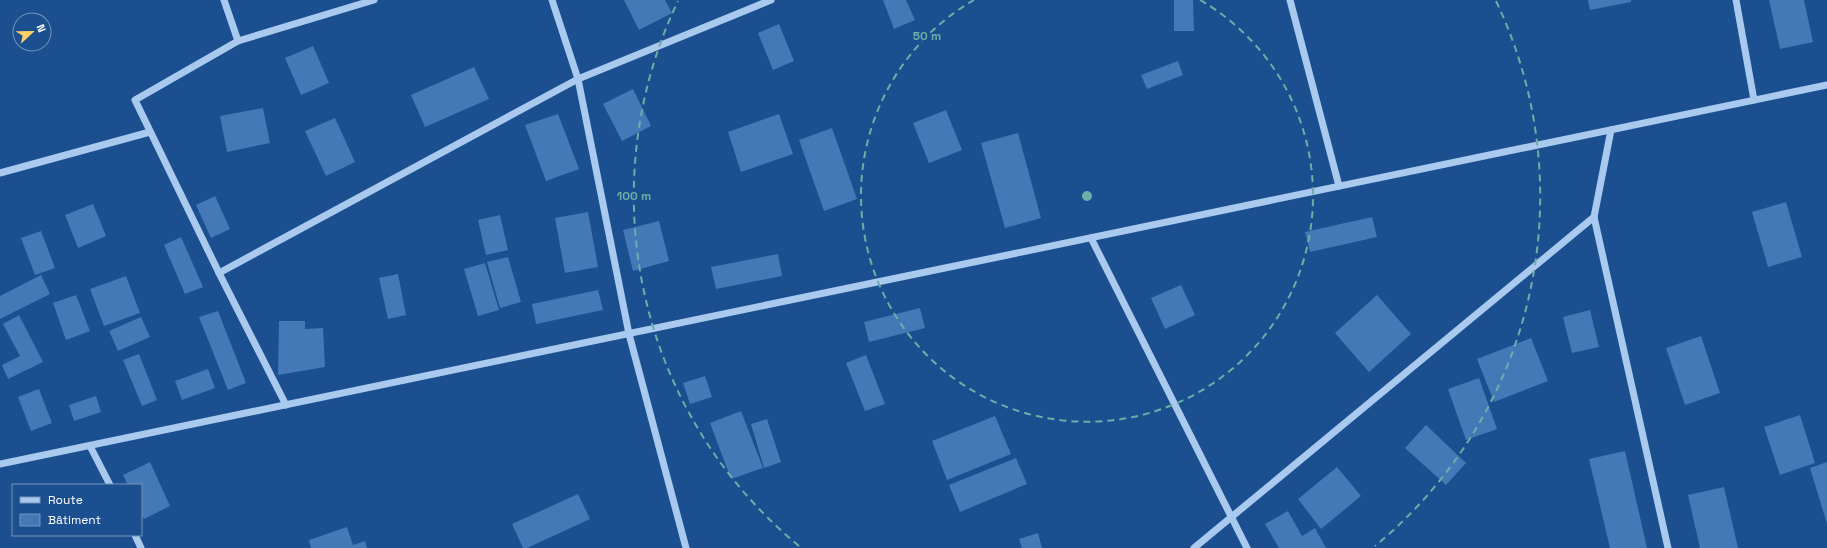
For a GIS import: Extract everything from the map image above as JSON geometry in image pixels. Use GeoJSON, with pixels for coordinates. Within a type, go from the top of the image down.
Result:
{"type":"FeatureCollection","features":[{"type":"Feature","properties":{"kind":"street"},"geometry":{"type":"LineString","coordinates":[[224,0],[238,41]]}},
{"type":"Feature","properties":{"kind":"street"},"geometry":{"type":"LineString","coordinates":[[286,405],[219,273],[135,100],[238,41],[374,0]]}},
{"type":"Feature","properties":{"kind":"street"},"geometry":{"type":"LineString","coordinates":[[552,0],[578,79],[629,334],[686,548]]}},
{"type":"Feature","properties":{"kind":"street"},"geometry":{"type":"LineString","coordinates":[[219,273],[578,79],[771,0]]}},
{"type":"Feature","properties":{"kind":"street"},"geometry":{"type":"LineString","coordinates":[[1290,0],[1339,186]]}},
{"type":"Feature","properties":{"kind":"street"},"geometry":{"type":"LineString","coordinates":[[1736,0],[1754,100]]}},
{"type":"Feature","properties":{"kind":"street"},"geometry":{"type":"LineString","coordinates":[[0,464],[1827,85]]}},
{"type":"Feature","properties":{"kind":"street"},"geometry":{"type":"LineString","coordinates":[[1611,130],[1594,217],[1668,548]]}},
{"type":"Feature","properties":{"kind":"street"},"geometry":{"type":"LineString","coordinates":[[0,173],[150,132]]}},
{"type":"Feature","properties":{"kind":"street"},"geometry":{"type":"LineString","coordinates":[[1194,548],[1594,217]]}},
{"type":"Feature","properties":{"kind":"street"},"geometry":{"type":"LineString","coordinates":[[1091,238],[1230,518],[1247,548]]}},
{"type":"Feature","properties":{"kind":"street"},"geometry":{"type":"LineString","coordinates":[[90,446],[109,484]]}},
{"type":"Feature","properties":{"kind":"street"},"geometry":{"type":"LineString","coordinates":[[136,536],[142,548]]}},
{"type":"Feature","properties":{"kind":"building"},"geometry":{"type":"Polygon","coordinates":[[[624,0],[665,0],[672,13],[639,30],[624,0]]]}},
{"type":"Feature","properties":{"kind":"building"},"geometry":{"type":"Polygon","coordinates":[[[883,0],[906,0],[915,20],[894,29],[883,0]]]}},
{"type":"Feature","properties":{"kind":"building"},"geometry":{"type":"Polygon","coordinates":[[[1174,0],[1193,0],[1194,31],[1174,31],[1174,0]]]}},
{"type":"Feature","properties":{"kind":"building"},"geometry":{"type":"Polygon","coordinates":[[[1588,0],[1631,0],[1631,2],[1590,10],[1588,0]]]}},
{"type":"Feature","properties":{"kind":"building"},"geometry":{"type":"Polygon","coordinates":[[[1769,0],[1804,0],[1813,42],[1780,49],[1769,0]]]}},
{"type":"Feature","properties":{"kind":"building"},"geometry":{"type":"Polygon","coordinates":[[[779,24],[794,61],[773,70],[758,33],[779,24]]]}},
{"type":"Feature","properties":{"kind":"building"},"geometry":{"type":"Polygon","coordinates":[[[313,46],[329,83],[301,95],[285,58],[313,46]]]}},
{"type":"Feature","properties":{"kind":"building"},"geometry":{"type":"Polygon","coordinates":[[[1178,61],[1183,75],[1147,89],[1141,75],[1178,61]]]}},
{"type":"Feature","properties":{"kind":"building"},"geometry":{"type":"Polygon","coordinates":[[[474,67],[489,99],[425,127],[411,95],[474,67]]]}},
{"type":"Feature","properties":{"kind":"building"},"geometry":{"type":"Polygon","coordinates":[[[633,89],[651,126],[622,141],[603,104],[633,89]]]}},
{"type":"Feature","properties":{"kind":"building"},"geometry":{"type":"Polygon","coordinates":[[[263,108],[270,143],[227,152],[220,116],[263,108]]]}},
{"type":"Feature","properties":{"kind":"building"},"geometry":{"type":"Polygon","coordinates":[[[946,110],[962,150],[929,163],[913,123],[946,110]]]}},
{"type":"Feature","properties":{"kind":"building"},"geometry":{"type":"Polygon","coordinates":[[[558,114],[579,169],[546,181],[525,125],[558,114]]]}},
{"type":"Feature","properties":{"kind":"building"},"geometry":{"type":"Polygon","coordinates":[[[779,114],[793,154],[741,172],[728,132],[779,114]]]}},
{"type":"Feature","properties":{"kind":"building"},"geometry":{"type":"Polygon","coordinates":[[[335,118],[355,162],[326,176],[305,131],[335,118]]]}},
{"type":"Feature","properties":{"kind":"building"},"geometry":{"type":"Polygon","coordinates":[[[832,128],[857,199],[824,211],[799,140],[832,128]]]}},
{"type":"Feature","properties":{"kind":"building"},"geometry":{"type":"Polygon","coordinates":[[[1018,133],[1041,218],[1005,228],[981,143],[1018,133]]]}},
{"type":"Feature","properties":{"kind":"building"},"geometry":{"type":"Polygon","coordinates":[[[215,196],[230,229],[211,238],[196,205],[215,196]]]}},
{"type":"Feature","properties":{"kind":"building"},"geometry":{"type":"Polygon","coordinates":[[[1786,202],[1802,257],[1768,267],[1752,212],[1786,202]]]}},
{"type":"Feature","properties":{"kind":"building"},"geometry":{"type":"Polygon","coordinates":[[[93,204],[106,236],[78,248],[65,215],[93,204]]]}},
{"type":"Feature","properties":{"kind":"building"},"geometry":{"type":"Polygon","coordinates":[[[588,212],[598,267],[565,273],[555,218],[588,212]]]}},
{"type":"Feature","properties":{"kind":"building"},"geometry":{"type":"Polygon","coordinates":[[[500,215],[508,250],[486,255],[478,220],[500,215]]]}},
{"type":"Feature","properties":{"kind":"building"},"geometry":{"type":"Polygon","coordinates":[[[1372,217],[1377,237],[1310,252],[1305,232],[1372,217]]]}},
{"type":"Feature","properties":{"kind":"building"},"geometry":{"type":"Polygon","coordinates":[[[659,221],[669,261],[633,271],[623,230],[659,221]]]}},
{"type":"Feature","properties":{"kind":"building"},"geometry":{"type":"Polygon","coordinates":[[[41,231],[55,268],[35,275],[21,238],[41,231]]]}},
{"type":"Feature","properties":{"kind":"building"},"geometry":{"type":"Polygon","coordinates":[[[181,237],[203,287],[185,294],[164,245],[181,237]]]}},
{"type":"Feature","properties":{"kind":"building"},"geometry":{"type":"Polygon","coordinates":[[[778,254],[782,276],[716,289],[711,267],[778,254]]]}},
{"type":"Feature","properties":{"kind":"building"},"geometry":{"type":"Polygon","coordinates":[[[508,257],[521,302],[500,308],[487,262],[508,257]]]}},
{"type":"Feature","properties":{"kind":"building"},"geometry":{"type":"Polygon","coordinates":[[[485,263],[499,310],[478,316],[464,269],[485,263]]]}},
{"type":"Feature","properties":{"kind":"building"},"geometry":{"type":"Polygon","coordinates":[[[398,274],[406,315],[388,319],[379,278],[398,274]]]}},
{"type":"Feature","properties":{"kind":"building"},"geometry":{"type":"Polygon","coordinates":[[[41,275],[50,294],[0,319],[0,296],[41,275]]]}},
{"type":"Feature","properties":{"kind":"building"},"geometry":{"type":"Polygon","coordinates":[[[126,276],[140,313],[104,326],[90,289],[126,276]]]}},
{"type":"Feature","properties":{"kind":"building"},"geometry":{"type":"Polygon","coordinates":[[[1181,285],[1195,315],[1165,329],[1151,298],[1181,285]]]}},
{"type":"Feature","properties":{"kind":"building"},"geometry":{"type":"Polygon","coordinates":[[[598,290],[603,310],[536,324],[532,304],[598,290]]]}},
{"type":"Feature","properties":{"kind":"building"},"geometry":{"type":"Polygon","coordinates":[[[76,295],[90,331],[66,340],[53,303],[76,295]]]}},
{"type":"Feature","properties":{"kind":"building"},"geometry":{"type":"Polygon","coordinates":[[[1377,295],[1411,334],[1369,372],[1335,333],[1377,295]]]}},
{"type":"Feature","properties":{"kind":"building"},"geometry":{"type":"Polygon","coordinates":[[[920,308],[925,328],[869,342],[864,322],[920,308]]]}},
{"type":"Feature","properties":{"kind":"building"},"geometry":{"type":"Polygon","coordinates":[[[1590,310],[1599,347],[1572,353],[1563,317],[1590,310]]]}},
{"type":"Feature","properties":{"kind":"building"},"geometry":{"type":"Polygon","coordinates":[[[218,311],[246,383],[228,390],[199,317],[218,311]]]}},
{"type":"Feature","properties":{"kind":"building"},"geometry":{"type":"Polygon","coordinates":[[[19,315],[43,362],[8,379],[2,365],[20,356],[3,324],[19,315]]]}},
{"type":"Feature","properties":{"kind":"building"},"geometry":{"type":"Polygon","coordinates":[[[141,317],[150,337],[118,351],[109,331],[141,317]]]}},
{"type":"Feature","properties":{"kind":"building"},"geometry":{"type":"Polygon","coordinates":[[[279,321],[305,321],[305,329],[323,328],[325,367],[278,375],[279,321]]]}},
{"type":"Feature","properties":{"kind":"building"},"geometry":{"type":"Polygon","coordinates":[[[1701,336],[1720,393],[1685,405],[1666,348],[1701,336]]]}},
{"type":"Feature","properties":{"kind":"building"},"geometry":{"type":"Polygon","coordinates":[[[1531,338],[1548,381],[1494,402],[1477,359],[1531,338]]]}},
{"type":"Feature","properties":{"kind":"building"},"geometry":{"type":"Polygon","coordinates":[[[139,354],[157,400],[142,406],[123,360],[139,354]]]}},
{"type":"Feature","properties":{"kind":"building"},"geometry":{"type":"Polygon","coordinates":[[[866,355],[885,404],[865,411],[846,363],[866,355]]]}},
{"type":"Feature","properties":{"kind":"building"},"geometry":{"type":"Polygon","coordinates":[[[208,369],[215,388],[182,400],[175,381],[208,369]]]}},
{"type":"Feature","properties":{"kind":"building"},"geometry":{"type":"Polygon","coordinates":[[[705,376],[712,397],[690,404],[683,383],[705,376]]]}},
{"type":"Feature","properties":{"kind":"building"},"geometry":{"type":"Polygon","coordinates":[[[1479,378],[1497,429],[1466,440],[1448,389],[1479,378]]]}},
{"type":"Feature","properties":{"kind":"building"},"geometry":{"type":"Polygon","coordinates":[[[39,389],[52,423],[31,431],[18,397],[39,389]]]}},
{"type":"Feature","properties":{"kind":"building"},"geometry":{"type":"Polygon","coordinates":[[[96,396],[101,412],[74,421],[69,405],[96,396]]]}},
{"type":"Feature","properties":{"kind":"building"},"geometry":{"type":"Polygon","coordinates":[[[741,411],[763,468],[731,479],[710,423],[741,411]]]}},
{"type":"Feature","properties":{"kind":"building"},"geometry":{"type":"Polygon","coordinates":[[[1800,415],[1815,463],[1780,475],[1764,427],[1800,415]]]}},
{"type":"Feature","properties":{"kind":"building"},"geometry":{"type":"Polygon","coordinates":[[[995,416],[1011,454],[947,480],[932,441],[995,416]]]}},
{"type":"Feature","properties":{"kind":"building"},"geometry":{"type":"Polygon","coordinates":[[[767,419],[781,462],[764,468],[751,424],[767,419]]]}},
{"type":"Feature","properties":{"kind":"building"},"geometry":{"type":"Polygon","coordinates":[[[1426,425],[1466,463],[1446,485],[1405,448],[1426,425]]]}},
{"type":"Feature","properties":{"kind":"building"},"geometry":{"type":"Polygon","coordinates":[[[1625,451],[1647,548],[1610,548],[1589,459],[1625,451]]]}},
{"type":"Feature","properties":{"kind":"building"},"geometry":{"type":"Polygon","coordinates":[[[1016,458],[1027,484],[960,512],[949,485],[1016,458]]]}},
{"type":"Feature","properties":{"kind":"building"},"geometry":{"type":"Polygon","coordinates":[[[150,462],[170,506],[144,519],[142,516],[142,484],[128,484],[123,475],[150,462]]]}},
{"type":"Feature","properties":{"kind":"building"},"geometry":{"type":"Polygon","coordinates":[[[1827,462],[1827,524],[1810,468],[1827,462]]]}},
{"type":"Feature","properties":{"kind":"building"},"geometry":{"type":"Polygon","coordinates":[[[1337,467],[1361,496],[1321,529],[1298,499],[1337,467]]]}},
{"type":"Feature","properties":{"kind":"building"},"geometry":{"type":"Polygon","coordinates":[[[1724,487],[1738,548],[1700,548],[1688,495],[1724,487]]]}},
{"type":"Feature","properties":{"kind":"building"},"geometry":{"type":"Polygon","coordinates":[[[578,494],[590,519],[527,548],[523,548],[512,524],[578,494]]]}},
{"type":"Feature","properties":{"kind":"building"},"geometry":{"type":"Polygon","coordinates":[[[1288,511],[1302,536],[1315,528],[1326,548],[1279,548],[1265,524],[1288,511]]]}},
{"type":"Feature","properties":{"kind":"building"},"geometry":{"type":"Polygon","coordinates":[[[347,527],[353,545],[365,541],[367,548],[311,548],[309,540],[347,527]]]}},
{"type":"Feature","properties":{"kind":"building"},"geometry":{"type":"Polygon","coordinates":[[[1038,533],[1042,548],[1022,548],[1019,539],[1038,533]]]}}]}
